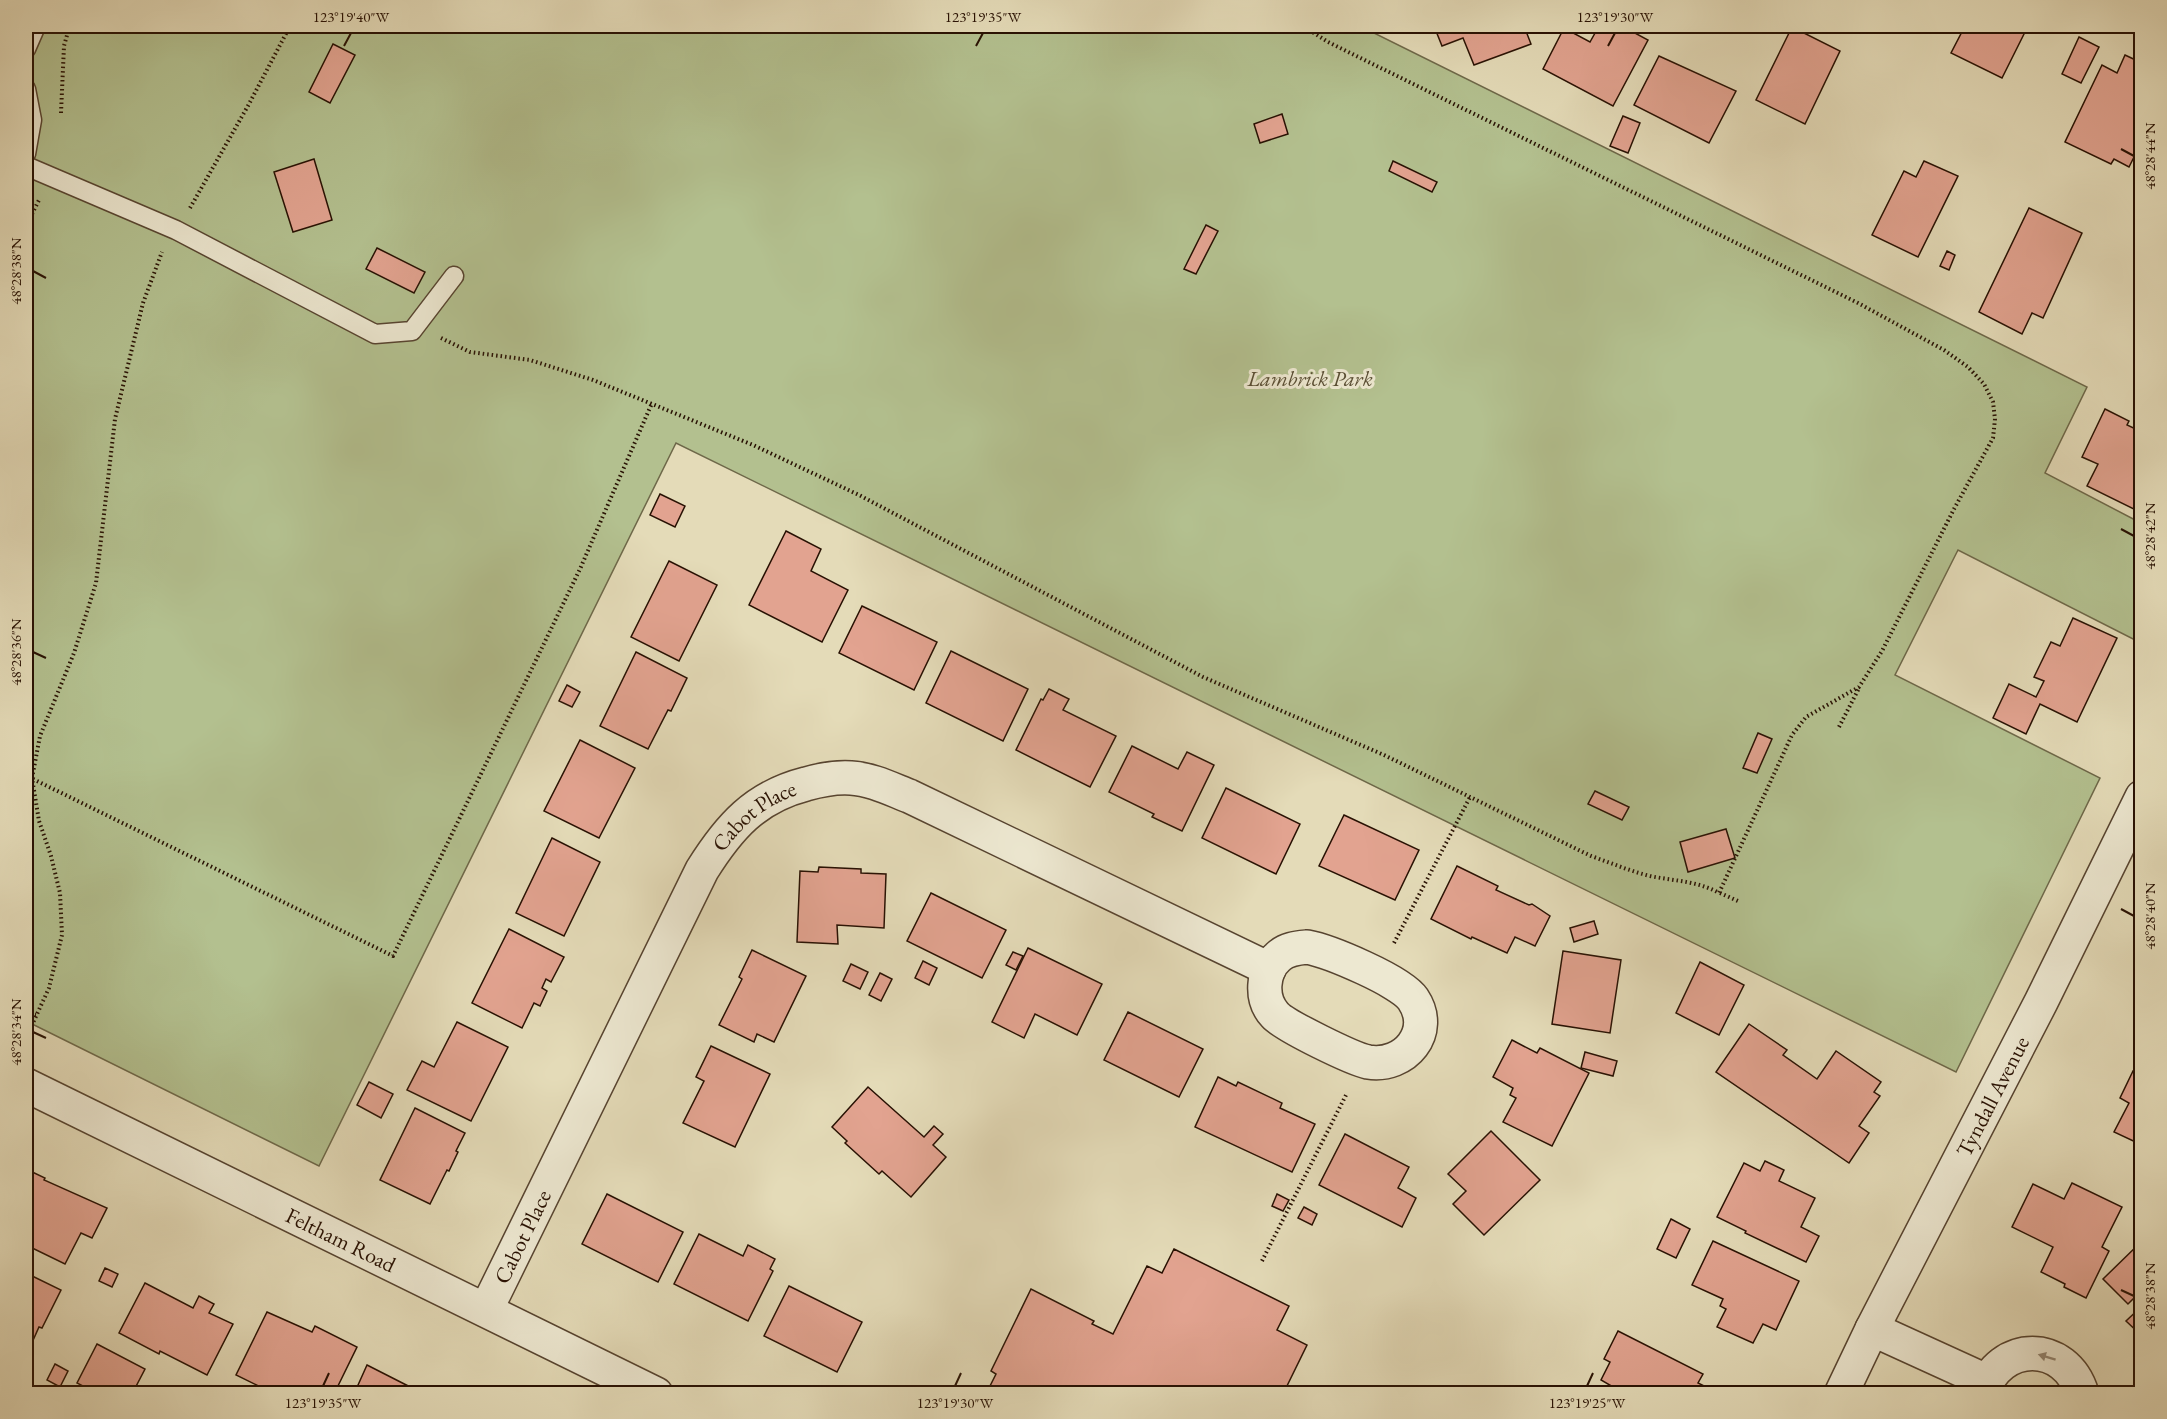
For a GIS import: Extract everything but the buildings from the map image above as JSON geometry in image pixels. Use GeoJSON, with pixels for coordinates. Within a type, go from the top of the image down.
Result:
{"type":"FeatureCollection","features":[{"type":"Feature","properties":{"kind":"street","name":"Cabot Place"},"geometry":{"type":"LineString","coordinates":[[486,1310],[702,870],[719,842],[740,819],[765,800],[794,787],[822,779],[852,778],[890,789],[1269,969]]}},
{"type":"Feature","properties":{"kind":"street","name":"Tyndall Avenue"},"geometry":{"type":"LineString","coordinates":[[1841,1394],[1872,1329],[2041,1002],[2142,797]]}},
{"type":"Feature","properties":{"kind":"street"},"geometry":{"type":"LineString","coordinates":[[1307,947],[1323,950],[1378,975],[1399,986],[1412,998],[1419,1014],[1419,1031],[1412,1048],[1398,1059],[1381,1064],[1363,1061],[1288,1024],[1275,1015],[1266,1000],[1264,984],[1269,969],[1278,957],[1292,949],[1307,947]]}},
{"type":"Feature","properties":{"kind":"street","name":"Feltham Road"},"geometry":{"type":"LineString","coordinates":[[26,1085],[656,1394]]}},
{"type":"Feature","properties":{"kind":"street"},"geometry":{"type":"LineString","coordinates":[[1872,1329],[1984,1388],[1996,1367],[2011,1357],[2028,1353],[2046,1355],[2062,1363],[2075,1376],[2082,1394]]}},
{"type":"Feature","properties":{"kind":"lane"},"geometry":{"type":"LineString","coordinates":[[26,49],[36,26]]}},
{"type":"Feature","properties":{"kind":"lane"},"geometry":{"type":"LineString","coordinates":[[26,89],[32,120],[26,154]]}},
{"type":"Feature","properties":{"kind":"lane"},"geometry":{"type":"LineString","coordinates":[[26,166],[176,230],[375,334],[412,331],[454,276]]}},
{"type":"Feature","properties":{"kind":"path"},"geometry":{"type":"LineString","coordinates":[[63,73],[64,46],[69,28],[66,26]]}},
{"type":"Feature","properties":{"kind":"path"},"geometry":{"type":"LineString","coordinates":[[26,1038],[49,988],[62,935],[60,893],[39,821],[32,778],[40,736],[74,653],[96,583],[115,419],[128,360],[143,303],[162,252],[249,104],[290,26]]}},
{"type":"Feature","properties":{"kind":"path"},"geometry":{"type":"LineString","coordinates":[[1303,26],[1328,42],[1858,303],[1944,350],[1968,367],[1984,384],[1993,402],[1995,419],[1993,438],[1882,651],[1859,687],[1839,727]]}},
{"type":"Feature","properties":{"kind":"path"},"geometry":{"type":"LineString","coordinates":[[26,226],[40,198]]}},
{"type":"Feature","properties":{"kind":"path"},"geometry":{"type":"LineString","coordinates":[[417,325],[470,352],[530,360],[652,403],[753,445],[859,495],[1203,677],[1383,755],[1591,856],[1650,876],[1694,883],[1738,901]]}},
{"type":"Feature","properties":{"kind":"path"},"geometry":{"type":"LineString","coordinates":[[32,778],[393,956],[580,569],[652,403]]}},
{"type":"Feature","properties":{"kind":"path"},"geometry":{"type":"LineString","coordinates":[[1719,893],[1792,735],[1806,717],[1820,707],[1859,687]]}},
{"type":"Feature","properties":{"kind":"path"},"geometry":{"type":"LineString","coordinates":[[1378,975],[1470,797]]}},
{"type":"Feature","properties":{"kind":"path"},"geometry":{"type":"LineString","coordinates":[[26,1014],[36,1015]]}},
{"type":"Feature","properties":{"kind":"path"},"geometry":{"type":"LineString","coordinates":[[1262,1261],[1363,1061]]}},
{"type":"Feature","properties":{"kind":"green space","name":"Lambrick Park"},"geometry":{"type":"Polygon","coordinates":[[[26,26],[1360,26],[2087,387],[2045,473],[2141,523],[2141,643],[1958,550],[1895,675],[2100,778],[1956,1072],[676,443],[319,1166],[26,1021],[26,26]]]}}]}
